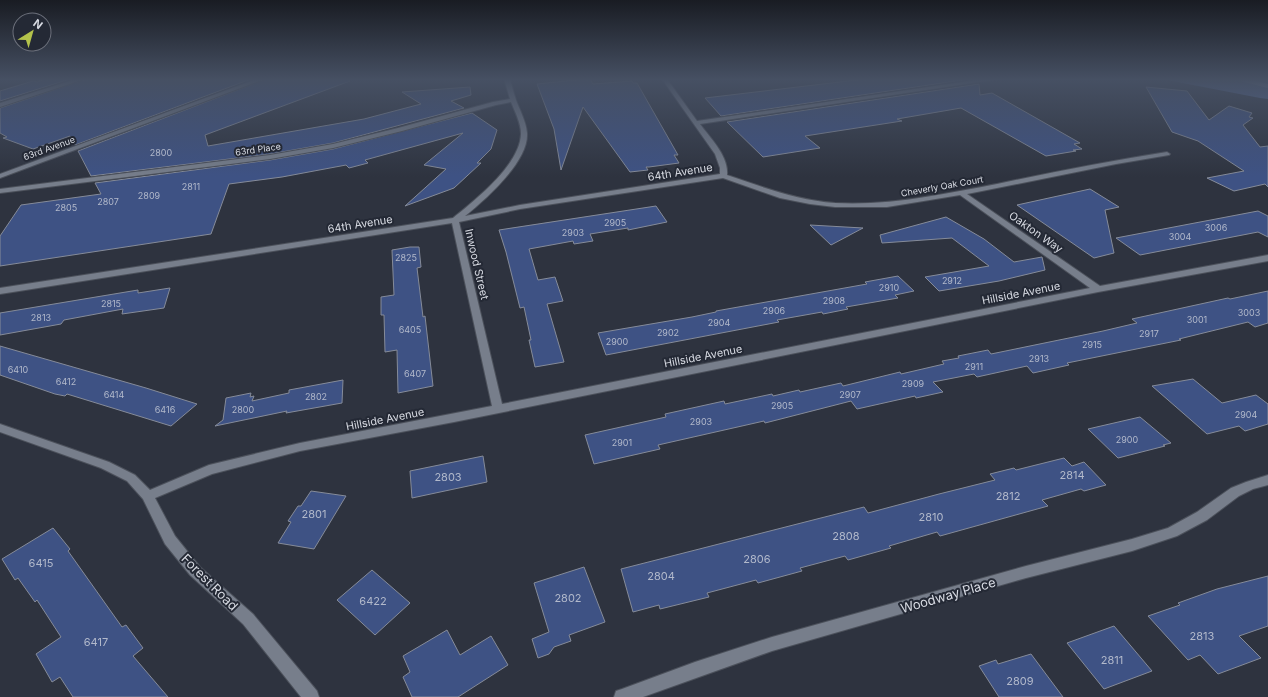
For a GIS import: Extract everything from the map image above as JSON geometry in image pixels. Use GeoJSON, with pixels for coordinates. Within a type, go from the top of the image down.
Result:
{"type":"FeatureCollection","features":[{"type":"Feature","properties":{"kind":"street","name":"63rd Avenue"},"geometry":{"type":"LineString","coordinates":[[0,176],[177,112]]}},
{"type":"Feature","properties":{"kind":"street","name":"63rd Place"},"geometry":{"type":"LineString","coordinates":[[0,191],[270,157],[333,146],[400,130],[465,112]]}},
{"type":"Feature","properties":{"kind":"street","name":"Inwood Street"},"geometry":{"type":"LineString","coordinates":[[498,409],[456,220],[486,194],[519,152],[523,143],[524,134],[518,112]]}},
{"type":"Feature","properties":{"kind":"street"},"geometry":{"type":"LineString","coordinates":[[687,112],[722,162],[724,168],[723,176]]}},
{"type":"Feature","properties":{"kind":"street"},"geometry":{"type":"LineString","coordinates":[[696,124],[781,112]]}},
{"type":"Feature","properties":{"kind":"street","name":"Cheverly Oak Court"},"geometry":{"type":"LineString","coordinates":[[723,176],[783,196],[810,202],[835,205],[887,205],[961,193],[1116,162],[1167,154]]}},
{"type":"Feature","properties":{"kind":"street","name":"64th Avenue"},"geometry":{"type":"LineString","coordinates":[[0,291],[456,220],[520,207],[723,176]]}},
{"type":"Feature","properties":{"kind":"street","name":"Oakton Way"},"geometry":{"type":"LineString","coordinates":[[961,193],[1098,290]]}},
{"type":"Feature","properties":{"kind":"street","name":"Hillside Avenue"},"geometry":{"type":"LineString","coordinates":[[148,496],[209,470],[300,447],[1268,258]]}},
{"type":"Feature","properties":{"kind":"street","name":"Forest Road"},"geometry":{"type":"LineString","coordinates":[[0,428],[105,465],[131,478],[148,496],[170,540],[195,571],[248,619],[310,697]]}},
{"type":"Feature","properties":{"kind":"street","name":"Woodway Place"},"geometry":{"type":"LineString","coordinates":[[622,697],[772,644],[872,617],[1026,572],[1132,545],[1172,532],[1202,516],[1235,492],[1250,485],[1268,480]]}},
{"type":"Feature","properties":{"kind":"building"},"geometry":{"type":"Polygon","coordinates":[[[0,112],[164,112],[75,145],[70,136],[33,149],[3,138],[7,137],[0,133],[0,112]]]}},
{"type":"Feature","properties":{"kind":"building"},"geometry":{"type":"Polygon","coordinates":[[[181,112],[268,112],[205,135],[208,146],[364,119],[392,112],[451,112],[333,143],[270,154],[91,176],[78,151],[181,112]]]}},
{"type":"Feature","properties":{"kind":"building"},"geometry":{"type":"Polygon","coordinates":[[[547,112],[581,112],[561,170],[554,129],[547,112]]]}},
{"type":"Feature","properties":{"kind":"building"},"geometry":{"type":"Polygon","coordinates":[[[586,112],[653,112],[678,155],[674,155],[679,163],[646,167],[648,170],[630,172],[586,112]]]}},
{"type":"Feature","properties":{"kind":"building"},"geometry":{"type":"Polygon","coordinates":[[[717,112],[751,112],[721,116],[717,112]]]}},
{"type":"Feature","properties":{"kind":"building"},"geometry":{"type":"Polygon","coordinates":[[[796,112],[940,112],[897,119],[902,121],[805,136],[820,148],[763,157],[727,122],[796,112]]]}},
{"type":"Feature","properties":{"kind":"building"},"geometry":{"type":"Polygon","coordinates":[[[967,112],[1025,112],[1080,143],[1074,144],[1082,149],[1046,156],[967,112]]]}},
{"type":"Feature","properties":{"kind":"building"},"geometry":{"type":"Polygon","coordinates":[[[1160,112],[1203,112],[1209,120],[1221,112],[1247,112],[1252,113],[1249,117],[1253,118],[1243,125],[1260,147],[1268,146],[1268,187],[1265,184],[1234,191],[1207,178],[1244,171],[1198,141],[1172,132],[1160,112]]]}},
{"type":"Feature","properties":{"kind":"building"},"geometry":{"type":"Polygon","coordinates":[[[472,113],[497,130],[491,149],[477,163],[481,163],[454,188],[405,206],[446,169],[424,165],[463,133],[365,160],[368,163],[349,168],[346,165],[282,177],[229,184],[211,234],[0,266],[0,236],[21,205],[101,194],[95,183],[270,160],[333,149],[472,113]]]}},
{"type":"Feature","properties":{"kind":"building"},"geometry":{"type":"Polygon","coordinates":[[[1090,189],[1119,207],[1105,210],[1114,253],[1094,258],[1017,205],[1090,189]]]}},
{"type":"Feature","properties":{"kind":"building"},"geometry":{"type":"Polygon","coordinates":[[[656,206],[667,222],[628,230],[628,228],[590,234],[593,241],[574,244],[573,241],[529,249],[538,280],[555,277],[563,301],[547,304],[564,362],[535,367],[524,307],[520,308],[499,230],[656,206]]]}},
{"type":"Feature","properties":{"kind":"building"},"geometry":{"type":"Polygon","coordinates":[[[1258,211],[1268,216],[1268,237],[1258,232],[1140,255],[1116,238],[1258,211]]]}},
{"type":"Feature","properties":{"kind":"building"},"geometry":{"type":"Polygon","coordinates":[[[946,217],[984,239],[1014,262],[1042,257],[1045,270],[999,281],[939,291],[925,277],[989,266],[952,238],[882,243],[880,235],[946,217]]]}},
{"type":"Feature","properties":{"kind":"building"},"geometry":{"type":"Polygon","coordinates":[[[810,225],[863,228],[831,245],[810,225]]]}},
{"type":"Feature","properties":{"kind":"building"},"geometry":{"type":"Polygon","coordinates":[[[419,247],[421,267],[417,268],[423,317],[425,316],[433,386],[398,393],[397,350],[385,352],[384,315],[381,315],[381,297],[394,295],[392,250],[419,247]]]}},
{"type":"Feature","properties":{"kind":"building"},"geometry":{"type":"Polygon","coordinates":[[[898,276],[914,291],[895,295],[898,298],[846,307],[848,309],[823,314],[822,312],[777,320],[779,322],[606,355],[598,333],[867,284],[865,282],[898,276]]]}},
{"type":"Feature","properties":{"kind":"building"},"geometry":{"type":"Polygon","coordinates":[[[170,288],[164,308],[122,314],[123,309],[64,320],[61,324],[0,335],[0,313],[138,290],[138,293],[170,288]]]}},
{"type":"Feature","properties":{"kind":"building"},"geometry":{"type":"Polygon","coordinates":[[[1268,291],[1268,323],[1255,327],[1248,322],[1179,339],[1181,340],[1067,363],[1069,365],[1033,373],[1027,366],[977,377],[974,374],[933,382],[943,392],[916,398],[915,396],[857,409],[851,401],[765,423],[764,421],[658,445],[660,449],[594,464],[585,435],[666,417],[665,414],[724,401],[725,404],[772,394],[773,396],[799,390],[800,392],[841,383],[843,386],[900,372],[901,374],[944,364],[942,361],[959,358],[958,356],[988,350],[991,354],[1103,331],[1137,323],[1132,319],[1228,298],[1230,299],[1268,291]]]}},
{"type":"Feature","properties":{"kind":"building"},"geometry":{"type":"Polygon","coordinates":[[[0,346],[197,404],[171,426],[67,394],[65,396],[55,394],[0,375],[0,346]]]}},
{"type":"Feature","properties":{"kind":"building"},"geometry":{"type":"Polygon","coordinates":[[[1193,379],[1222,403],[1256,395],[1268,404],[1268,424],[1245,431],[1239,426],[1207,434],[1152,386],[1193,379]]]}},
{"type":"Feature","properties":{"kind":"building"},"geometry":{"type":"Polygon","coordinates":[[[343,380],[342,403],[286,413],[287,411],[215,426],[223,420],[226,398],[251,393],[250,397],[254,396],[252,401],[289,393],[289,390],[343,380]]]}},
{"type":"Feature","properties":{"kind":"building"},"geometry":{"type":"Polygon","coordinates":[[[1140,417],[1171,443],[1163,445],[1165,446],[1118,458],[1088,429],[1140,417]]]}},
{"type":"Feature","properties":{"kind":"building"},"geometry":{"type":"Polygon","coordinates":[[[483,456],[487,482],[412,498],[410,471],[483,456]]]}},
{"type":"Feature","properties":{"kind":"building"},"geometry":{"type":"Polygon","coordinates":[[[1064,458],[1072,466],[1084,462],[1106,485],[1084,491],[1081,489],[1042,500],[1048,506],[940,536],[937,532],[889,546],[891,548],[848,560],[845,556],[800,568],[802,571],[758,583],[756,580],[707,593],[709,597],[660,609],[659,605],[633,612],[621,569],[864,507],[868,513],[995,480],[990,474],[1014,468],[1016,470],[1064,458]]]}},
{"type":"Feature","properties":{"kind":"building"},"geometry":{"type":"Polygon","coordinates":[[[311,491],[346,496],[314,549],[278,543],[291,522],[288,521],[311,491]]]}},
{"type":"Feature","properties":{"kind":"building"},"geometry":{"type":"Polygon","coordinates":[[[53,528],[70,549],[68,551],[122,627],[126,625],[143,648],[133,656],[168,697],[73,697],[60,677],[52,682],[36,654],[61,637],[37,600],[35,602],[18,578],[15,580],[2,559],[53,528]]]}},
{"type":"Feature","properties":{"kind":"building"},"geometry":{"type":"Polygon","coordinates":[[[584,567],[605,622],[569,635],[571,641],[554,647],[549,654],[538,658],[532,639],[549,632],[534,583],[584,567]]]}},
{"type":"Feature","properties":{"kind":"building"},"geometry":{"type":"Polygon","coordinates":[[[372,570],[410,603],[375,635],[337,600],[372,570]]]}},
{"type":"Feature","properties":{"kind":"building"},"geometry":{"type":"Polygon","coordinates":[[[1268,576],[1268,626],[1239,636],[1261,658],[1218,674],[1200,655],[1188,660],[1148,616],[1180,605],[1178,603],[1217,589],[1268,576]]]}},
{"type":"Feature","properties":{"kind":"building"},"geometry":{"type":"Polygon","coordinates":[[[1114,626],[1152,671],[1104,689],[1067,643],[1114,626]]]}},
{"type":"Feature","properties":{"kind":"building"},"geometry":{"type":"Polygon","coordinates":[[[447,630],[460,655],[491,636],[508,665],[458,697],[412,697],[403,677],[410,672],[403,656],[447,630]]]}},
{"type":"Feature","properties":{"kind":"building"},"geometry":{"type":"Polygon","coordinates":[[[1031,654],[1063,697],[999,697],[979,666],[996,660],[998,664],[1031,654]]]}}]}
